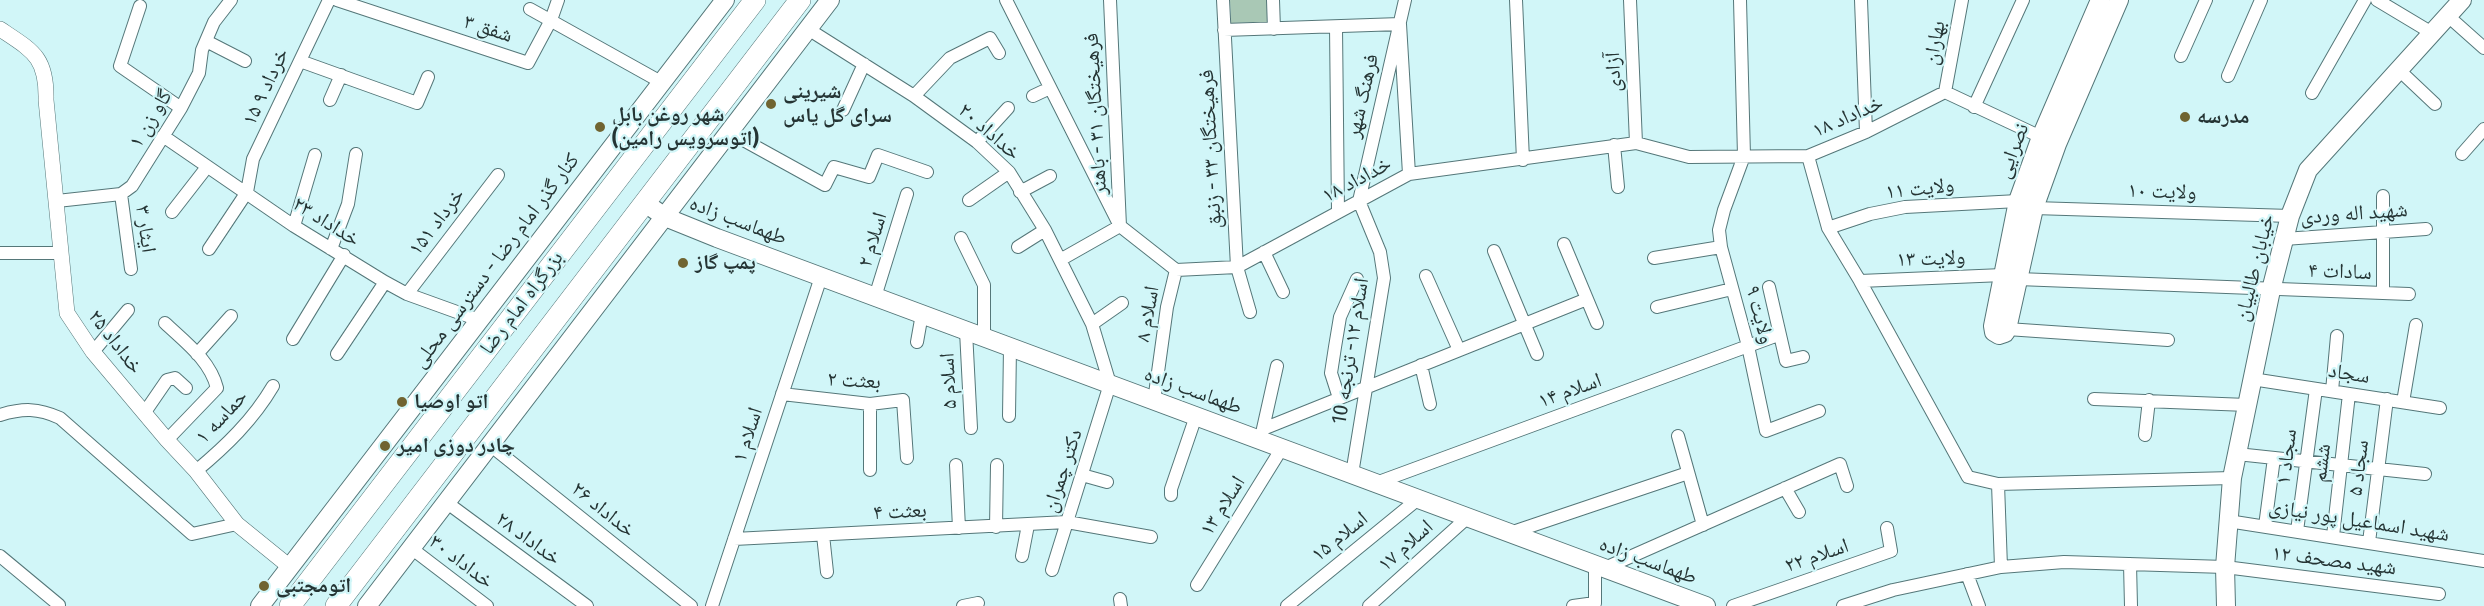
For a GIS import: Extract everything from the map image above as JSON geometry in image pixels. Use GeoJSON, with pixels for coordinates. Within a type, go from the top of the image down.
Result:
{"type":"FeatureCollection","features":[{"type":"Feature","properties":{"kind":"highway","name":"بزرگراه امام رضا"},"geometry":{"type":"LineString","coordinates":[[290,606],[755,0]]}},
{"type":"Feature","properties":{"kind":"highway","name":"بزرگراه امام رضا"},"geometry":{"type":"LineString","coordinates":[[336,606],[800,0]]}},
{"type":"Feature","properties":{"kind":"main road","name":"کنار گذر امام رضا - دسترسی محلی"},"geometry":{"type":"LineString","coordinates":[[260,606],[724,0]]}},
{"type":"Feature","properties":{"kind":"main road"},"geometry":{"type":"LineString","coordinates":[[367,606],[830,0]]}},
{"type":"Feature","properties":{"kind":"main road","name":"نصرایی"},"geometry":{"type":"LineString","coordinates":[[2000,328],[2042,137],[2100,0]]}},
{"type":"Feature","properties":{"kind":"main road"},"geometry":{"type":"LineString","coordinates":[[2026,204],[2057,144],[2119,0]]}},
{"type":"Feature","properties":{"kind":"main road","name":"خیابان طالبیان"},"geometry":{"type":"LineString","coordinates":[[2226,606],[2225,567],[2232,478],[2271,290],[2290,216],[2308,170],[2462,0]]}},
{"type":"Feature","properties":{"kind":"main road","name":"طهماسب زاده"},"geometry":{"type":"LineString","coordinates":[[645,203],[665,217],[821,277],[1196,416],[1261,434],[1282,448],[1696,604]]}},
{"type":"Feature","properties":{"kind":"main road"},"geometry":{"type":"LineString","coordinates":[[515,412],[534,347]]}},
{"type":"Feature","properties":{"kind":"main road"},"geometry":{"type":"LineString","coordinates":[[402,421],[461,382]]}},
{"type":"Feature","properties":{"kind":"main road"},"geometry":{"type":"LineString","coordinates":[[290,567],[309,582]]}},
{"type":"Feature","properties":{"kind":"street","name":"گاو زن ۱"},"geometry":{"type":"LineString","coordinates":[[121,194],[132,186],[181,108],[200,73],[202,50],[214,22],[231,0]]}},
{"type":"Feature","properties":{"kind":"street","name":"۱۵ خرداد ۹"},"geometry":{"type":"LineString","coordinates":[[247,192],[253,159],[328,0]]}},
{"type":"Feature","properties":{"kind":"street","name":"شفق ۳"},"geometry":{"type":"LineString","coordinates":[[337,0],[528,63],[551,20],[558,0]]}},
{"type":"Feature","properties":{"kind":"street"},"geometry":{"type":"LineString","coordinates":[[1006,0],[1120,226],[1176,270]]}},
{"type":"Feature","properties":{"kind":"street","name":"فرهیختگان ۳۱ - باهنر"},"geometry":{"type":"LineString","coordinates":[[1110,0],[1120,226]]}},
{"type":"Feature","properties":{"kind":"street","name":"فرهیختگان ۳۳ - زنبق"},"geometry":{"type":"LineString","coordinates":[[1223,0],[1237,267],[1250,312]]}},
{"type":"Feature","properties":{"kind":"street"},"geometry":{"type":"LineString","coordinates":[[1273,0],[1274,29]]}},
{"type":"Feature","properties":{"kind":"street","name":"فرهنگ شهر"},"geometry":{"type":"LineString","coordinates":[[1359,201],[1405,0]]}},
{"type":"Feature","properties":{"kind":"street"},"geometry":{"type":"LineString","coordinates":[[1516,0],[1523,160]]}},
{"type":"Feature","properties":{"kind":"street","name":"آزادی"},"geometry":{"type":"LineString","coordinates":[[1630,0],[1636,143]]}},
{"type":"Feature","properties":{"kind":"street"},"geometry":{"type":"LineString","coordinates":[[1740,0],[1744,156]]}},
{"type":"Feature","properties":{"kind":"street"},"geometry":{"type":"LineString","coordinates":[[1861,0],[1866,132]]}},
{"type":"Feature","properties":{"kind":"street","name":"بهاران"},"geometry":{"type":"LineString","coordinates":[[1945,93],[1962,0]]}},
{"type":"Feature","properties":{"kind":"street"},"geometry":{"type":"LineString","coordinates":[[1974,107],[2023,0]]}},
{"type":"Feature","properties":{"kind":"street"},"geometry":{"type":"LineString","coordinates":[[2181,56],[2206,0]]}},
{"type":"Feature","properties":{"kind":"street"},"geometry":{"type":"LineString","coordinates":[[2228,76],[2261,0]]}},
{"type":"Feature","properties":{"kind":"street"},"geometry":{"type":"LineString","coordinates":[[2312,93],[2365,0]]}},
{"type":"Feature","properties":{"kind":"street"},"geometry":{"type":"LineString","coordinates":[[2377,0],[2392,4],[2432,33]]}},
{"type":"Feature","properties":{"kind":"street"},"geometry":{"type":"LineString","coordinates":[[140,6],[120,66],[181,108]]}},
{"type":"Feature","properties":{"kind":"street"},"geometry":{"type":"LineString","coordinates":[[530,9],[661,82]]}},
{"type":"Feature","properties":{"kind":"street"},"geometry":{"type":"LineString","coordinates":[[2448,16],[2484,48]]}},
{"type":"Feature","properties":{"kind":"street"},"geometry":{"type":"LineString","coordinates":[[1224,30],[1400,24],[1410,174]]}},
{"type":"Feature","properties":{"kind":"street"},"geometry":{"type":"LineString","coordinates":[[1336,27],[1338,212]]}},
{"type":"Feature","properties":{"kind":"street","name":"خداداد ۲۵"},"geometry":{"type":"LineString","coordinates":[[0,29],[38,55],[47,80],[46,100],[67,313],[93,352],[166,440],[196,471],[237,524],[290,567]]}},
{"type":"Feature","properties":{"kind":"street","name":"خداداد ۲۰"},"geometry":{"type":"LineString","coordinates":[[808,29],[914,96],[977,142],[1009,172],[1045,230],[1092,324],[1110,384]]}},
{"type":"Feature","properties":{"kind":"street"},"geometry":{"type":"LineString","coordinates":[[914,96],[950,58],[990,38],[999,53]]}},
{"type":"Feature","properties":{"kind":"street"},"geometry":{"type":"LineString","coordinates":[[206,41],[245,61]]}},
{"type":"Feature","properties":{"kind":"street"},"geometry":{"type":"LineString","coordinates":[[300,61],[417,103],[428,78]]}},
{"type":"Feature","properties":{"kind":"street"},"geometry":{"type":"LineString","coordinates":[[843,110],[864,64]]}},
{"type":"Feature","properties":{"kind":"street"},"geometry":{"type":"LineString","coordinates":[[2399,70],[2435,104]]}},
{"type":"Feature","properties":{"kind":"street"},"geometry":{"type":"LineString","coordinates":[[330,100],[341,75]]}},
{"type":"Feature","properties":{"kind":"street"},"geometry":{"type":"LineString","coordinates":[[1033,96],[1050,88]]}},
{"type":"Feature","properties":{"kind":"street"},"geometry":{"type":"LineString","coordinates":[[1945,93],[2042,137]]}},
{"type":"Feature","properties":{"kind":"street","name":"خداداد ۱۸"},"geometry":{"type":"LineString","coordinates":[[1176,270],[1237,267],[1410,174],[1636,143],[1689,157],[1808,156],[1866,132],[1945,93]]}},
{"type":"Feature","properties":{"kind":"street"},"geometry":{"type":"LineString","coordinates":[[977,142],[1008,108]]}},
{"type":"Feature","properties":{"kind":"street"},"geometry":{"type":"LineString","coordinates":[[2462,154],[2484,129]]}},
{"type":"Feature","properties":{"kind":"street"},"geometry":{"type":"LineString","coordinates":[[729,132],[825,185],[834,166],[869,177],[878,155],[927,172]]}},
{"type":"Feature","properties":{"kind":"street","name":"خداداد ۲۳"},"geometry":{"type":"LineString","coordinates":[[163,136],[294,226],[345,255],[385,282],[408,294],[479,320]]}},
{"type":"Feature","properties":{"kind":"street"},"geometry":{"type":"LineString","coordinates":[[1614,145],[1618,187]]}},
{"type":"Feature","properties":{"kind":"street"},"geometry":{"type":"LineString","coordinates":[[331,249],[348,204],[356,154]]}},
{"type":"Feature","properties":{"kind":"street"},"geometry":{"type":"LineString","coordinates":[[294,226],[315,155]]}},
{"type":"Feature","properties":{"kind":"street","name":"ولایت ۹"},"geometry":{"type":"LineString","coordinates":[[1744,156],[1721,217],[1719,230],[1721,247],[1748,346],[1766,431],[1818,411]]}},
{"type":"Feature","properties":{"kind":"street"},"geometry":{"type":"LineString","coordinates":[[1808,156],[1828,228],[1860,281],[1968,477],[1998,484],[2232,478]]}},
{"type":"Feature","properties":{"kind":"street"},"geometry":{"type":"LineString","coordinates":[[172,212],[207,167]]}},
{"type":"Feature","properties":{"kind":"street"},"geometry":{"type":"LineString","coordinates":[[969,200],[1009,172]]}},
{"type":"Feature","properties":{"kind":"street","name":"۱۵خرداد ۱"},"geometry":{"type":"LineString","coordinates":[[408,294],[498,175]]}},
{"type":"Feature","properties":{"kind":"street"},"geometry":{"type":"LineString","coordinates":[[1020,192],[1050,176]]}},
{"type":"Feature","properties":{"kind":"street"},"geometry":{"type":"LineString","coordinates":[[209,249],[247,192]]}},
{"type":"Feature","properties":{"kind":"street"},"geometry":{"type":"LineString","coordinates":[[57,201],[121,194]]}},
{"type":"Feature","properties":{"kind":"street","name":"ایثار ۳"},"geometry":{"type":"LineString","coordinates":[[121,194],[131,269]]}},
{"type":"Feature","properties":{"kind":"street","name":"اسلام ۲"},"geometry":{"type":"LineString","coordinates":[[875,297],[907,194]]}},
{"type":"Feature","properties":{"kind":"street"},"geometry":{"type":"LineString","coordinates":[[2383,195],[2383,293]]}},
{"type":"Feature","properties":{"kind":"street","name":"اسلام ۱۲- ترنجه 10"},"geometry":{"type":"LineString","coordinates":[[1352,474],[1384,278],[1380,252],[1359,201]]}},
{"type":"Feature","properties":{"kind":"street","name":"ولایت ۱۰"},"geometry":{"type":"LineString","coordinates":[[2026,204],[2290,216]]}},
{"type":"Feature","properties":{"kind":"street","name":"ولایت ۱۱"},"geometry":{"type":"LineString","coordinates":[[1828,228],[1870,214],[1905,207],[2026,204]]}},
{"type":"Feature","properties":{"kind":"street"},"geometry":{"type":"LineString","coordinates":[[1060,260],[1120,226]]}},
{"type":"Feature","properties":{"kind":"street","name":"شهید اله وردی"},"geometry":{"type":"LineString","coordinates":[[2284,238],[2426,229]]}},
{"type":"Feature","properties":{"kind":"street"},"geometry":{"type":"LineString","coordinates":[[1018,247],[1045,230]]}},
{"type":"Feature","properties":{"kind":"street"},"geometry":{"type":"LineString","coordinates":[[960,238],[984,285],[984,337]]}},
{"type":"Feature","properties":{"kind":"street"},"geometry":{"type":"LineString","coordinates":[[1564,244],[1597,323]]}},
{"type":"Feature","properties":{"kind":"street"},"geometry":{"type":"LineString","coordinates":[[1654,258],[1721,247]]}},
{"type":"Feature","properties":{"kind":"street"},"geometry":{"type":"LineString","coordinates":[[1494,251],[1538,354]]}},
{"type":"Feature","properties":{"kind":"street"},"geometry":{"type":"LineString","coordinates":[[1264,252],[1283,292]]}},
{"type":"Feature","properties":{"kind":"street"},"geometry":{"type":"LineString","coordinates":[[0,253],[61,253]]}},
{"type":"Feature","properties":{"kind":"street"},"geometry":{"type":"LineString","coordinates":[[293,339],[345,255]]}},
{"type":"Feature","properties":{"kind":"street","name":"اسلام ۸"},"geometry":{"type":"LineString","coordinates":[[1154,400],[1167,307],[1176,270]]}},
{"type":"Feature","properties":{"kind":"street"},"geometry":{"type":"LineString","coordinates":[[1426,276],[1459,350]]}},
{"type":"Feature","properties":{"kind":"street","name":"اسلام ۱"},"geometry":{"type":"LineString","coordinates":[[712,606],[821,277]]}},
{"type":"Feature","properties":{"kind":"street","name":"ولایت ۱۳"},"geometry":{"type":"LineString","coordinates":[[1860,281],[2011,277],[2271,290]]}},
{"type":"Feature","properties":{"kind":"street"},"geometry":{"type":"LineString","coordinates":[[1339,398],[1331,373],[1340,316],[1357,279]]}},
{"type":"Feature","properties":{"kind":"street"},"geometry":{"type":"LineString","coordinates":[[337,354],[385,282]]}},
{"type":"Feature","properties":{"kind":"street"},"geometry":{"type":"LineString","coordinates":[[1769,287],[1778,335],[1786,362],[1803,357]]}},
{"type":"Feature","properties":{"kind":"street"},"geometry":{"type":"LineString","coordinates":[[1657,307],[1732,289]]}},
{"type":"Feature","properties":{"kind":"street","name":"سادات ۴"},"geometry":{"type":"LineString","coordinates":[[2271,290],[2409,294]]}},
{"type":"Feature","properties":{"kind":"street"},"geometry":{"type":"LineString","coordinates":[[1261,434],[1339,398],[1587,298]]}},
{"type":"Feature","properties":{"kind":"street"},"geometry":{"type":"LineString","coordinates":[[1092,324],[1122,303]]}},
{"type":"Feature","properties":{"kind":"street"},"geometry":{"type":"LineString","coordinates":[[93,352],[128,310]]}},
{"type":"Feature","properties":{"kind":"street"},"geometry":{"type":"LineString","coordinates":[[917,342],[922,314]]}},
{"type":"Feature","properties":{"kind":"street"},"geometry":{"type":"LineString","coordinates":[[197,354],[231,316]]}},
{"type":"Feature","properties":{"kind":"street"},"geometry":{"type":"LineString","coordinates":[[165,323],[214,374],[217,388],[166,440]]}},
{"type":"Feature","properties":{"kind":"street"},"geometry":{"type":"LineString","coordinates":[[2403,402],[2416,325]]}},
{"type":"Feature","properties":{"kind":"street"},"geometry":{"type":"LineString","coordinates":[[2000,328],[2168,340]]}},
{"type":"Feature","properties":{"kind":"street","name":"اسلام ۵"},"geometry":{"type":"LineString","coordinates":[[966,331],[971,428]]}},
{"type":"Feature","properties":{"kind":"street","name":"اسلام ۱۴"},"geometry":{"type":"LineString","coordinates":[[1376,483],[1778,335]]}},
{"type":"Feature","properties":{"kind":"street"},"geometry":{"type":"LineString","coordinates":[[2332,391],[2337,336]]}},
{"type":"Feature","properties":{"kind":"street"},"geometry":{"type":"LineString","coordinates":[[1010,347],[1010,416]]}},
{"type":"Feature","properties":{"kind":"street"},"geometry":{"type":"LineString","coordinates":[[1421,365],[1430,404]]}},
{"type":"Feature","properties":{"kind":"street"},"geometry":{"type":"LineString","coordinates":[[1261,434],[1277,366]]}},
{"type":"Feature","properties":{"kind":"street"},"geometry":{"type":"LineString","coordinates":[[145,412],[167,380],[175,378],[186,388]]}},
{"type":"Feature","properties":{"kind":"street","name":"سجاد"},"geometry":{"type":"LineString","coordinates":[[2253,379],[2440,408]]}},
{"type":"Feature","properties":{"kind":"street","name":"دکتر چمران"},"geometry":{"type":"LineString","coordinates":[[1052,570],[1110,384]]}},
{"type":"Feature","properties":{"kind":"street","name":"حماسه ۱"},"geometry":{"type":"LineString","coordinates":[[196,471],[231,441],[262,404],[273,386]]}},
{"type":"Feature","properties":{"kind":"street","name":"سجاد ۱"},"geometry":{"type":"LineString","coordinates":[[2297,531],[2316,388]]}},
{"type":"Feature","properties":{"kind":"street","name":"بعثت ۲"},"geometry":{"type":"LineString","coordinates":[[782,394],[870,404],[903,400],[907,458]]}},
{"type":"Feature","properties":{"kind":"street","name":"ششم"},"geometry":{"type":"LineString","coordinates":[[2333,536],[2349,394]]}},
{"type":"Feature","properties":{"kind":"street"},"geometry":{"type":"LineString","coordinates":[[2094,399],[2247,405]]}},
{"type":"Feature","properties":{"kind":"street","name":"سجاد ۵"},"geometry":{"type":"LineString","coordinates":[[2369,542],[2387,399]]}},
{"type":"Feature","properties":{"kind":"street"},"geometry":{"type":"LineString","coordinates":[[2145,435],[2150,400]]}},
{"type":"Feature","properties":{"kind":"street"},"geometry":{"type":"LineString","coordinates":[[870,404],[870,470]]}},
{"type":"Feature","properties":{"kind":"street"},"geometry":{"type":"LineString","coordinates":[[0,415],[15,410],[42,410],[60,418],[192,534],[237,524]]}},
{"type":"Feature","properties":{"kind":"street"},"geometry":{"type":"LineString","coordinates":[[1171,495],[1171,489],[1196,416]]}},
{"type":"Feature","properties":{"kind":"street"},"geometry":{"type":"LineString","coordinates":[[1678,436],[1703,525]]}},
{"type":"Feature","properties":{"kind":"street","name":"خداداد ۲۶"},"geometry":{"type":"LineString","coordinates":[[490,445],[691,606]]}},
{"type":"Feature","properties":{"kind":"street","name":"اسلام ۱۳"},"geometry":{"type":"LineString","coordinates":[[1197,585],[1282,448]]}},
{"type":"Feature","properties":{"kind":"street"},"geometry":{"type":"LineString","coordinates":[[2237,454],[2425,474]]}},
{"type":"Feature","properties":{"kind":"street"},"geometry":{"type":"LineString","coordinates":[[2265,526],[2274,458]]}},
{"type":"Feature","properties":{"kind":"street"},"geometry":{"type":"LineString","coordinates":[[1573,606],[1595,603],[1600,566],[1703,525],[1840,464],[1847,486]]}},
{"type":"Feature","properties":{"kind":"street"},"geometry":{"type":"LineString","coordinates":[[956,465],[959,528]]}},
{"type":"Feature","properties":{"kind":"street"},"geometry":{"type":"LineString","coordinates":[[996,527],[997,465]]}},
{"type":"Feature","properties":{"kind":"street"},"geometry":{"type":"LineString","coordinates":[[1505,531],[1513,532],[1688,473]]}},
{"type":"Feature","properties":{"kind":"street"},"geometry":{"type":"LineString","coordinates":[[1082,475],[1107,482]]}},
{"type":"Feature","properties":{"kind":"street"},"geometry":{"type":"LineString","coordinates":[[1998,484],[2001,567]]}},
{"type":"Feature","properties":{"kind":"street"},"geometry":{"type":"LineString","coordinates":[[1785,488],[1799,512]]}},
{"type":"Feature","properties":{"kind":"street","name":"اسلام ۱۵"},"geometry":{"type":"LineString","coordinates":[[1287,606],[1418,499]]}},
{"type":"Feature","properties":{"kind":"street","name":"خداداد ۲۸"},"geometry":{"type":"LineString","coordinates":[[446,502],[587,606]]}},
{"type":"Feature","properties":{"kind":"street","name":"اسلام ۱۷"},"geometry":{"type":"LineString","coordinates":[[1371,605],[1468,517]]}},
{"type":"Feature","properties":{"kind":"street","name":"شهید اسماعیل پور نیازی"},"geometry":{"type":"LineString","coordinates":[[2228,521],[2484,561]]}},
{"type":"Feature","properties":{"kind":"street","name":"بعثت ۴"},"geometry":{"type":"LineString","coordinates":[[734,539],[1067,522],[1151,537]]}},
{"type":"Feature","properties":{"kind":"street"},"geometry":{"type":"LineString","coordinates":[[1022,556],[1028,525]]}},
{"type":"Feature","properties":{"kind":"street","name":"اسلام ۲۲"},"geometry":{"type":"LineString","coordinates":[[1732,606],[1891,551],[1887,528]]}},
{"type":"Feature","properties":{"kind":"street"},"geometry":{"type":"LineString","coordinates":[[823,535],[827,572]]}},
{"type":"Feature","properties":{"kind":"street","name":"خداداد ۳۰"},"geometry":{"type":"LineString","coordinates":[[411,548],[487,606]]}},
{"type":"Feature","properties":{"kind":"street"},"geometry":{"type":"LineString","coordinates":[[0,556],[59,605]]}},
{"type":"Feature","properties":{"kind":"street","name":"شهید مصحف ۱۲"},"geometry":{"type":"LineString","coordinates":[[1843,606],[1893,590],[2001,567],[2064,562],[2225,567],[2439,594]]}},
{"type":"Feature","properties":{"kind":"street"},"geometry":{"type":"LineString","coordinates":[[2130,564],[2131,606]]}},
{"type":"Feature","properties":{"kind":"street"},"geometry":{"type":"LineString","coordinates":[[1967,574],[1979,606]]}},
{"type":"Feature","properties":{"kind":"street"},"geometry":{"type":"LineString","coordinates":[[963,606],[978,603]]}},
{"type":"Feature","properties":{"kind":"green space"},"geometry":{"type":"Polygon","coordinates":[[[1230,0],[1267,0],[1267,22],[1231,23],[1230,0]]]}},
{"type":"Feature","properties":{"kind":"place","name":"شیرینی سرای گل یاس"},"geometry":{"type":"Point","coordinates":[771,104]}},
{"type":"Feature","properties":{"kind":"place","name":"مدرسه"},"geometry":{"type":"Point","coordinates":[2185,117]}},
{"type":"Feature","properties":{"kind":"place","name":"شهر روغن بابل (اتوسرویس رامین)"},"geometry":{"type":"Point","coordinates":[600,127]}},
{"type":"Feature","properties":{"kind":"place","name":"پمپ گاز"},"geometry":{"type":"Point","coordinates":[683,263]}},
{"type":"Feature","properties":{"kind":"place","name":"اتو اوصیا"},"geometry":{"type":"Point","coordinates":[402,402]}},
{"type":"Feature","properties":{"kind":"place","name":"چادر دوزی امیر"},"geometry":{"type":"Point","coordinates":[385,446]}},
{"type":"Feature","properties":{"kind":"place","name":"اتومجتبی"},"geometry":{"type":"Point","coordinates":[264,586]}}]}
